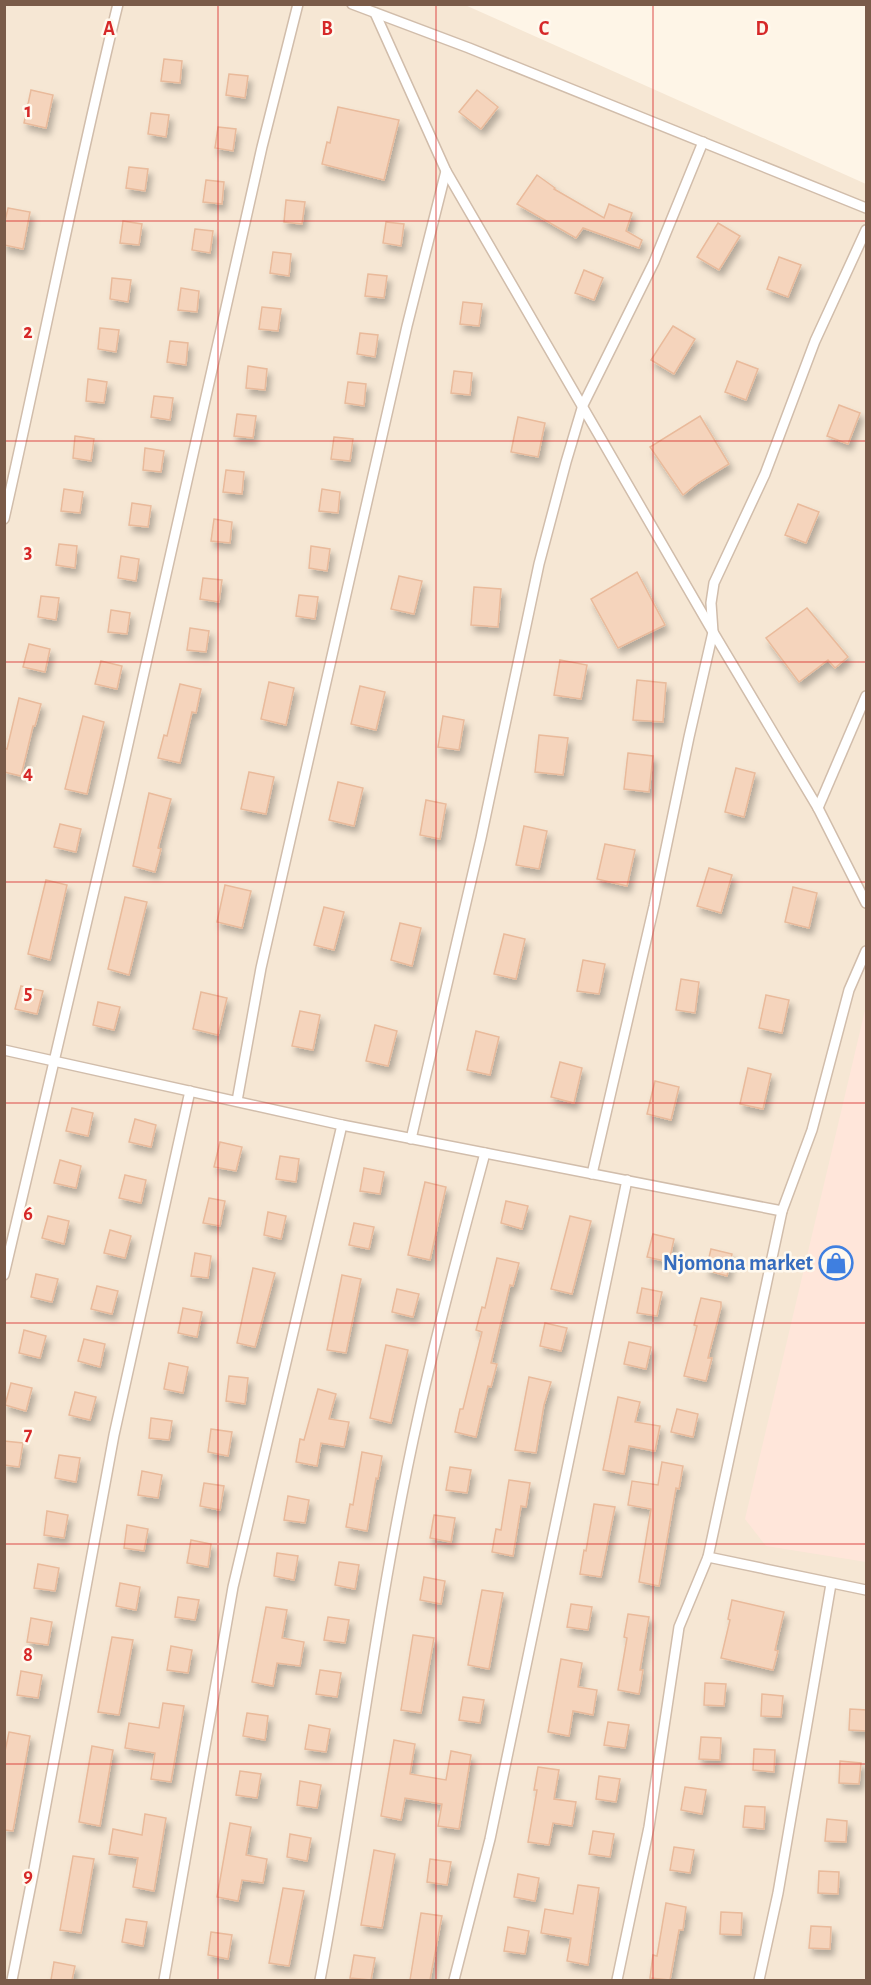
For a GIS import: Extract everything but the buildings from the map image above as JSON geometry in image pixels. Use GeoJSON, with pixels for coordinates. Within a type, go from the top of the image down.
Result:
{"type":"FeatureCollection","features":[{"type":"Feature","properties":{"kind":"lane"},"geometry":{"type":"LineString","coordinates":[[4,519],[118,4]]}},
{"type":"Feature","properties":{"kind":"lane"},"geometry":{"type":"LineString","coordinates":[[4,1275],[262,147],[298,4]]}},
{"type":"Feature","properties":{"kind":"lane"},"geometry":{"type":"LineString","coordinates":[[352,4],[469,48],[867,208]]}},
{"type":"Feature","properties":{"kind":"lane"},"geometry":{"type":"LineString","coordinates":[[375,13],[446,171],[713,632],[818,808],[867,903]]}},
{"type":"Feature","properties":{"kind":"lane"},"geometry":{"type":"LineString","coordinates":[[411,1139],[483,827],[539,564],[583,405],[654,262],[703,142]]}},
{"type":"Feature","properties":{"kind":"lane"},"geometry":{"type":"LineString","coordinates":[[237,1101],[261,968],[407,326],[446,171]]}},
{"type":"Feature","properties":{"kind":"lane"},"geometry":{"type":"LineString","coordinates":[[592,1174],[654,906],[713,632],[711,603],[714,583],[765,474],[815,341],[867,230]]}},
{"type":"Feature","properties":{"kind":"lane"},"geometry":{"type":"LineString","coordinates":[[818,808],[867,696]]}},
{"type":"Feature","properties":{"kind":"lane"},"geometry":{"type":"LineString","coordinates":[[617,1980],[649,1827],[679,1627],[708,1557],[782,1210],[812,1130],[849,990],[867,951]]}},
{"type":"Feature","properties":{"kind":"lane"},"geometry":{"type":"LineString","coordinates":[[4,1050],[342,1125],[782,1210]]}},
{"type":"Feature","properties":{"kind":"lane"},"geometry":{"type":"LineString","coordinates":[[12,1980],[114,1435],[190,1091]]}},
{"type":"Feature","properties":{"kind":"lane"},"geometry":{"type":"LineString","coordinates":[[164,1980],[233,1587],[342,1125]]}},
{"type":"Feature","properties":{"kind":"lane"},"geometry":{"type":"LineString","coordinates":[[320,1980],[334,1909],[377,1631],[418,1412],[485,1153]]}},
{"type":"Feature","properties":{"kind":"lane"},"geometry":{"type":"LineString","coordinates":[[454,1980],[490,1839],[627,1180]]}},
{"type":"Feature","properties":{"kind":"lane"},"geometry":{"type":"LineString","coordinates":[[708,1557],[867,1590]]}},
{"type":"Feature","properties":{"kind":"lane"},"geometry":{"type":"LineString","coordinates":[[759,1980],[778,1893],[831,1584]]}},
{"type":"Feature","properties":{"kind":"shaded area"},"geometry":{"type":"Polygon","coordinates":[[[5,5],[465,5],[866,184],[866,1980],[5,1980],[5,5]]]}},
{"type":"Feature","properties":{"kind":"shaded area","name":"Njomona market"},"geometry":{"type":"Polygon","coordinates":[[[866,1006],[866,1562],[766,1546],[745,1519],[866,1006]]]}},
{"type":"Feature","properties":{"kind":"place","name":"Njomona market"},"geometry":{"type":"Point","coordinates":[836,1263]}}]}
